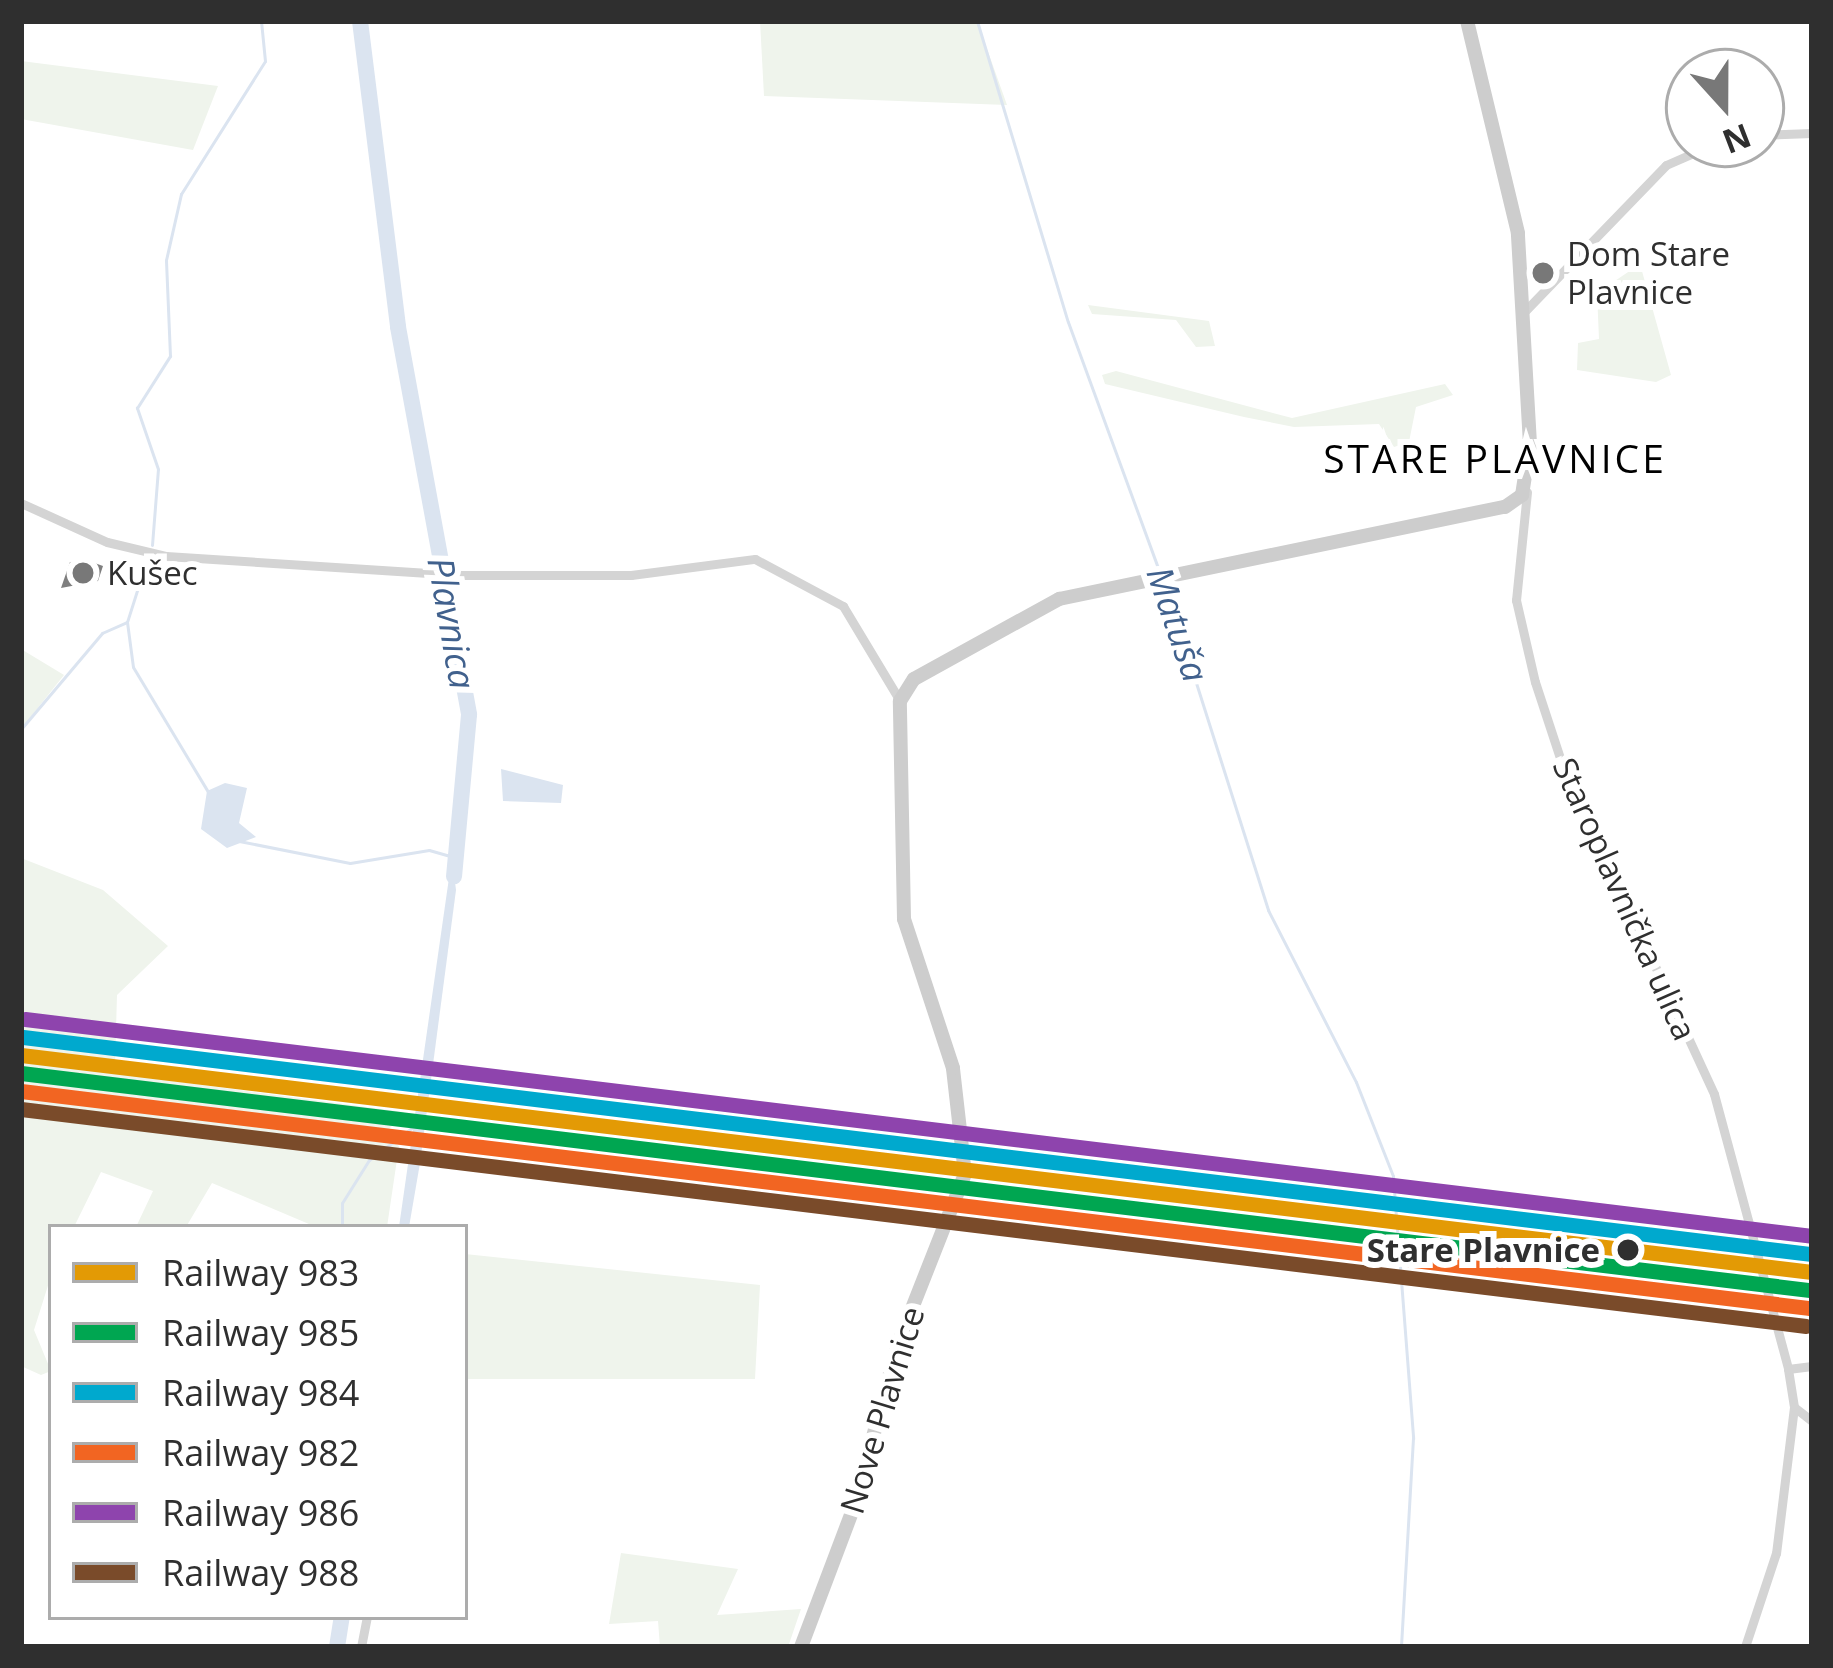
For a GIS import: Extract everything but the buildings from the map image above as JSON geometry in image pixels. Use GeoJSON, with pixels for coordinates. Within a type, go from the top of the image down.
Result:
{"type":"FeatureCollection","features":[{"type":"Feature","properties":{"kind":"street","name":"Staroplavnička ulica"},"geometry":{"type":"LineString","coordinates":[[1467,21],[1510,184],[1524,312],[1527,487],[1516,600],[1535,682],[1563,767],[1714,1094],[1754,1267],[1788,1369],[1794,1407],[1776,1553],[1745,1647]]}},
{"type":"Feature","properties":{"kind":"street"},"geometry":{"type":"LineString","coordinates":[[1524,312],[1665,166]]}},
{"type":"Feature","properties":{"kind":"street"},"geometry":{"type":"LineString","coordinates":[[21,503],[166,556],[459,575],[631,575],[754,559],[843,606],[900,701],[914,680],[1059,598],[1505,507],[1527,487]]}},
{"type":"Feature","properties":{"kind":"street"},"geometry":{"type":"LineString","coordinates":[[1505,507],[1522,529]]}},
{"type":"Feature","properties":{"kind":"street"},"geometry":{"type":"LineString","coordinates":[[886,679],[914,680]]}},
{"type":"Feature","properties":{"kind":"street","name":"Nove Plavnice"},"geometry":{"type":"LineString","coordinates":[[801,1647],[855,1504],[898,1344],[965,1174],[953,1068],[904,919],[900,701]]}},
{"type":"Feature","properties":{"kind":"street"},"geometry":{"type":"LineString","coordinates":[[1788,1369],[1812,1366]]}},
{"type":"Feature","properties":{"kind":"street"},"geometry":{"type":"LineString","coordinates":[[1794,1407],[1812,1421]]}},
{"type":"Feature","properties":{"kind":"shaded area"},"geometry":{"type":"Polygon","coordinates":[[[760,21],[977,21],[1007,105],[764,96],[760,21]]]}},
{"type":"Feature","properties":{"kind":"shaded area"},"geometry":{"type":"Polygon","coordinates":[[[21,61],[218,86],[193,150],[21,119],[21,61]]]}},
{"type":"Feature","properties":{"kind":"shaded area"},"geometry":{"type":"Polygon","coordinates":[[[1640,264],[1671,375],[1656,382],[1577,370],[1578,343],[1599,339],[1597,293],[1640,264]]]}},
{"type":"Feature","properties":{"kind":"shaded area"},"geometry":{"type":"Polygon","coordinates":[[[1088,305],[1209,321],[1215,346],[1196,347],[1176,320],[1092,314],[1088,305]]]}},
{"type":"Feature","properties":{"kind":"shaded area"},"geometry":{"type":"Polygon","coordinates":[[[1116,371],[1292,418],[1445,384],[1453,395],[1416,407],[1409,442],[1394,447],[1379,424],[1294,427],[1244,417],[1105,384],[1102,375],[1116,371]]]}},
{"type":"Feature","properties":{"kind":"shaded area"},"geometry":{"type":"Polygon","coordinates":[[[21,649],[64,675],[21,729],[21,649]]]}},
{"type":"Feature","properties":{"kind":"shaded area"},"geometry":{"type":"Polygon","coordinates":[[[501,769],[563,785],[561,803],[503,801],[501,769]]]}},
{"type":"Feature","properties":{"kind":"shaded area"},"geometry":{"type":"Polygon","coordinates":[[[225,783],[247,788],[239,823],[256,837],[227,848],[201,829],[207,791],[225,783]]]}},
{"type":"Feature","properties":{"kind":"shaded area"},"geometry":{"type":"Polygon","coordinates":[[[452,857],[456,890],[420,1163],[410,1224],[399,1224],[452,857]]]}},
{"type":"Feature","properties":{"kind":"shaded area"},"geometry":{"type":"Polygon","coordinates":[[[21,858],[103,890],[168,946],[117,995],[115,1066],[21,1055],[21,858]]]}},
{"type":"Feature","properties":{"kind":"shaded area"},"geometry":{"type":"Polygon","coordinates":[[[21,1061],[404,1112],[383,1136],[399,1146],[387,1224],[309,1224],[212,1183],[188,1224],[137,1224],[153,1191],[101,1172],[75,1224],[48,1224],[48,1286],[34,1330],[48,1372],[41,1375],[21,1366],[21,1061]]]}},
{"type":"Feature","properties":{"kind":"shaded area"},"geometry":{"type":"Polygon","coordinates":[[[468,1254],[760,1285],[755,1379],[468,1379],[468,1254]]]}},
{"type":"Feature","properties":{"kind":"shaded area"},"geometry":{"type":"Polygon","coordinates":[[[621,1553],[738,1569],[717,1615],[801,1609],[788,1647],[660,1647],[658,1621],[609,1624],[621,1553]]]}},
{"type":"Feature","properties":{"kind":"waterway"},"geometry":{"type":"LineString","coordinates":[[152,545],[158,469],[137,408],[170,356],[166,260],[181,194],[265,61],[261,21]]}},
{"type":"Feature","properties":{"kind":"waterway","name":"Plavnica"},"geometry":{"type":"LineString","coordinates":[[360,21],[398,327],[469,715],[454,876]]}},
{"type":"Feature","properties":{"kind":"waterway"},"geometry":{"type":"LineString","coordinates":[[977,21],[1068,322],[1159,571]]}},
{"type":"Feature","properties":{"kind":"waterway"},"geometry":{"type":"LineString","coordinates":[[147,559],[127,622],[133,667],[208,792]]}},
{"type":"Feature","properties":{"kind":"waterway","name":"Matuša"},"geometry":{"type":"LineString","coordinates":[[1165,585],[1268,910],[1356,1082],[1393,1176],[1396,1217]]}},
{"type":"Feature","properties":{"kind":"waterway"},"geometry":{"type":"LineString","coordinates":[[21,729],[102,633],[127,622]]}},
{"type":"Feature","properties":{"kind":"waterway"},"geometry":{"type":"LineString","coordinates":[[239,841],[350,863],[429,850],[457,858]]}},
{"type":"Feature","properties":{"kind":"waterway"},"geometry":{"type":"LineString","coordinates":[[342,1224],[342,1203],[369,1160],[417,1124]]}},
{"type":"Feature","properties":{"kind":"waterway","name":"Matuša"},"geometry":{"type":"LineString","coordinates":[[1397,1228],[1413,1438],[1401,1647]]}},
{"type":"Feature","properties":{"kind":"waterway","name":"Plavnica"},"geometry":{"type":"LineString","coordinates":[[337,1647],[342,1620]]}},
{"type":"Feature","properties":{"kind":"rail line","name":"986"},"geometry":{"type":"LineString","coordinates":[[25,1019],[1812,1236]]}},
{"type":"Feature","properties":{"kind":"rail line","name":"984"},"geometry":{"type":"LineString","coordinates":[[23,1037],[1812,1254]]}},
{"type":"Feature","properties":{"kind":"rail line","name":"983"},"geometry":{"type":"LineString","coordinates":[[21,1055],[1812,1272]]}},
{"type":"Feature","properties":{"kind":"rail line","name":"985"},"geometry":{"type":"LineString","coordinates":[[21,1073],[1810,1290]]}},
{"type":"Feature","properties":{"kind":"rail line","name":"982"},"geometry":{"type":"LineString","coordinates":[[21,1091],[1808,1308]]}},
{"type":"Feature","properties":{"kind":"rail line","name":"988"},"geometry":{"type":"LineString","coordinates":[[21,1109],[1806,1326]]}},
{"type":"Feature","properties":{"kind":"place","name":"Dom Stare Plavnice"},"geometry":{"type":"Point","coordinates":[1543,273]}},
{"type":"Feature","properties":{"kind":"place","name":"Kušec"},"geometry":{"type":"Point","coordinates":[83,573]}},
{"type":"Feature","properties":{"kind":"place","name":"Stare Plavnice"},"geometry":{"type":"Point","coordinates":[1628,1250]}},
{"type":"Feature","properties":{"kind":"district","name":"STARE PLAVNICE"},"geometry":{"type":"Point","coordinates":[1495,458]}}]}
